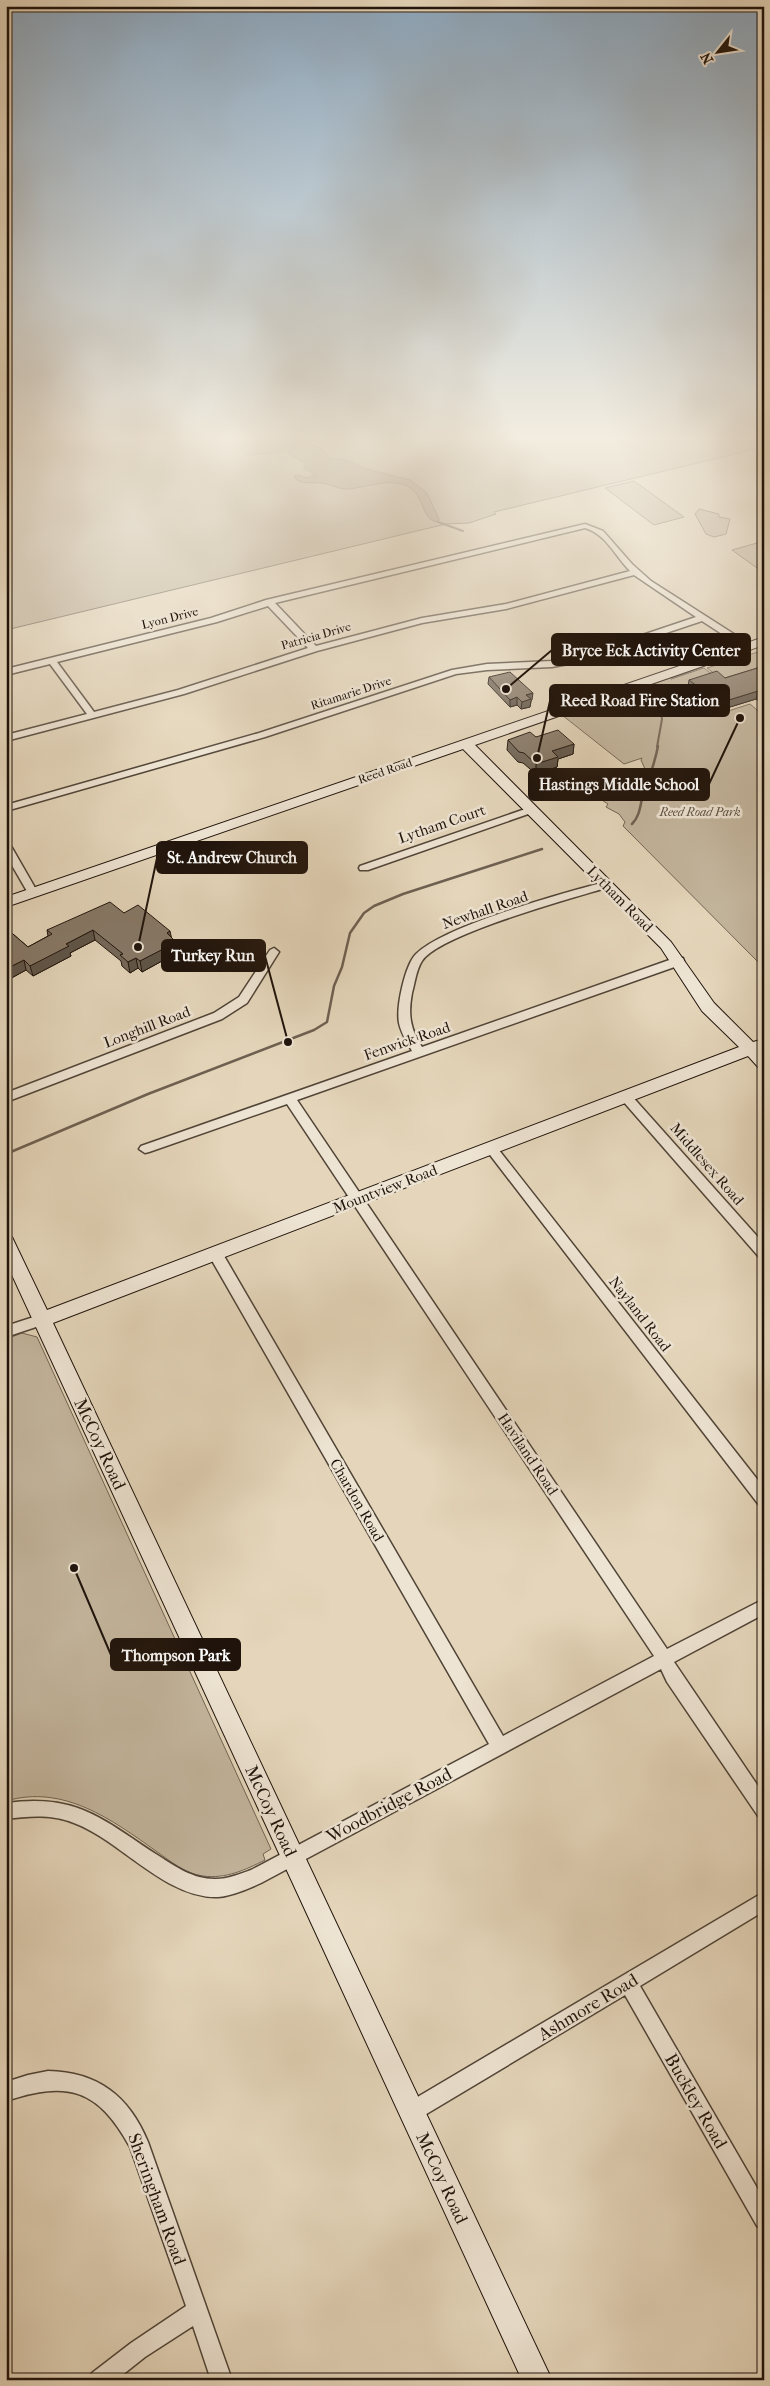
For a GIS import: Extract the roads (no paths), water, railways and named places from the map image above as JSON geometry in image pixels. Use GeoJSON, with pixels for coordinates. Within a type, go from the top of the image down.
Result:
{"type":"FeatureCollection","features":[{"type":"Feature","properties":{"kind":"main road","name":"Reed Road"},"geometry":{"type":"LineString","coordinates":[[6,902],[764,641]]}},
{"type":"Feature","properties":{"kind":"main road","name":"Lytham Road"},"geometry":{"type":"LineString","coordinates":[[466,744],[666,945],[679,961],[708,1007],[757,1047],[764,1063]]}},
{"type":"Feature","properties":{"kind":"main road","name":"Mountview Road"},"geometry":{"type":"LineString","coordinates":[[43,1319],[757,1047]]}},
{"type":"Feature","properties":{"kind":"main road","name":"McCoy Road"},"geometry":{"type":"LineString","coordinates":[[6,1242],[537,2380]]}},
{"type":"Feature","properties":{"kind":"street","name":"Lyon Drive"},"geometry":{"type":"LineString","coordinates":[[6,672],[214,620],[269,602],[353,580],[443,562],[507,545]]}},
{"type":"Feature","properties":{"kind":"street","name":"Lyon Drive"},"geometry":{"type":"LineString","coordinates":[[611,545],[636,572]]}},
{"type":"Feature","properties":{"kind":"street"},"geometry":{"type":"LineString","coordinates":[[636,572],[668,598],[704,617],[748,646]]}},
{"type":"Feature","properties":{"kind":"street","name":"Patricia Drive"},"geometry":{"type":"LineString","coordinates":[[6,738],[196,687],[314,648],[422,620],[506,606],[636,572]]}},
{"type":"Feature","properties":{"kind":"street"},"geometry":{"type":"LineString","coordinates":[[269,602],[314,648]]}},
{"type":"Feature","properties":{"kind":"street","name":"Ritamarie Drive"},"geometry":{"type":"LineString","coordinates":[[6,808],[262,735],[456,672],[487,666],[552,664],[570,661],[704,617]]}},
{"type":"Feature","properties":{"kind":"street"},"geometry":{"type":"LineString","coordinates":[[52,661],[92,715]]}},
{"type":"Feature","properties":{"kind":"street","name":"Lytham Court"},"geometry":{"type":"LineString","coordinates":[[364,868],[531,810]]}},
{"type":"Feature","properties":{"kind":"street"},"geometry":{"type":"LineString","coordinates":[[6,846],[34,893]]}},
{"type":"Feature","properties":{"kind":"street","name":"Newhall Road"},"geometry":{"type":"LineString","coordinates":[[420,1053],[404,1028],[403,1010],[413,969],[419,957],[428,949],[453,935],[605,885]]}},
{"type":"Feature","properties":{"kind":"street","name":"Longhill Road"},"geometry":{"type":"LineString","coordinates":[[6,1098],[218,1016],[243,1000],[274,952]]}},
{"type":"Feature","properties":{"kind":"street","name":"Fenwick Road"},"geometry":{"type":"LineString","coordinates":[[145,1149],[679,961]]}},
{"type":"Feature","properties":{"kind":"street","name":"Middlesex Road"},"geometry":{"type":"LineString","coordinates":[[626,1097],[764,1253]]}},
{"type":"Feature","properties":{"kind":"street","name":"Haviland Road"},"geometry":{"type":"LineString","coordinates":[[290,1098],[657,1646],[674,1677],[764,1810]]}},
{"type":"Feature","properties":{"kind":"street","name":"Nayland Road"},"geometry":{"type":"LineString","coordinates":[[491,1148],[764,1500]]}},
{"type":"Feature","properties":{"kind":"street","name":"Chardon Road"},"geometry":{"type":"LineString","coordinates":[[215,1253],[499,1746]]}},
{"type":"Feature","properties":{"kind":"street","name":"Mountview Road"},"geometry":{"type":"LineString","coordinates":[[6,1332],[43,1319]]}},
{"type":"Feature","properties":{"kind":"street","name":"Woodbridge Road"},"geometry":{"type":"LineString","coordinates":[[6,1811],[22,1807],[47,1807],[73,1812],[94,1821],[176,1877],[214,1888],[240,1882],[255,1877],[764,1606]]}},
{"type":"Feature","properties":{"kind":"street","name":"Ashmore Road"},"geometry":{"type":"LineString","coordinates":[[411,2112],[764,1901]]}},
{"type":"Feature","properties":{"kind":"street","name":"Buckley Road"},"geometry":{"type":"LineString","coordinates":[[628,1983],[764,2219]]}},
{"type":"Feature","properties":{"kind":"street","name":"Sheringham Road"},"geometry":{"type":"LineString","coordinates":[[6,2092],[40,2082],[65,2080],[86,2086],[102,2094],[118,2107],[129,2122],[138,2142],[222,2380]]}},
{"type":"Feature","properties":{"kind":"street"},"geometry":{"type":"LineString","coordinates":[[99,2380],[138,2350],[197,2311]]}},
{"type":"Feature","properties":{"kind":"waterway"},"geometry":{"type":"LineString","coordinates":[[657,690],[662,719],[657,747]]}},
{"type":"Feature","properties":{"kind":"waterway"},"geometry":{"type":"LineString","coordinates":[[632,824],[639,813],[658,746]]}},
{"type":"Feature","properties":{"kind":"waterway"},"geometry":{"type":"LineString","coordinates":[[6,1154],[148,1094],[314,1030],[327,1022],[334,986],[342,967],[350,933],[364,913],[374,906],[403,894],[542,849]]}},
{"type":"Feature","properties":{"kind":"place","name":"Bryce Eck Activity Center"},"geometry":{"type":"Point","coordinates":[506,689]}},
{"type":"Feature","properties":{"kind":"place","name":"Hastings Middle School"},"geometry":{"type":"Point","coordinates":[740,718]}},
{"type":"Feature","properties":{"kind":"place","name":"Reed Road Fire Station"},"geometry":{"type":"Point","coordinates":[537,758]}},
{"type":"Feature","properties":{"kind":"place","name":"St. Andrew Church"},"geometry":{"type":"Point","coordinates":[138,947]}},
{"type":"Feature","properties":{"kind":"place","name":"Turkey Run"},"geometry":{"type":"Point","coordinates":[288,1042]}},
{"type":"Feature","properties":{"kind":"place","name":"Thompson Park"},"geometry":{"type":"Point","coordinates":[74,1568]}},
{"type":"Feature","properties":{"kind":"park label","name":"Reed Road Park"},"geometry":{"type":"Point","coordinates":[700,812]}}]}
